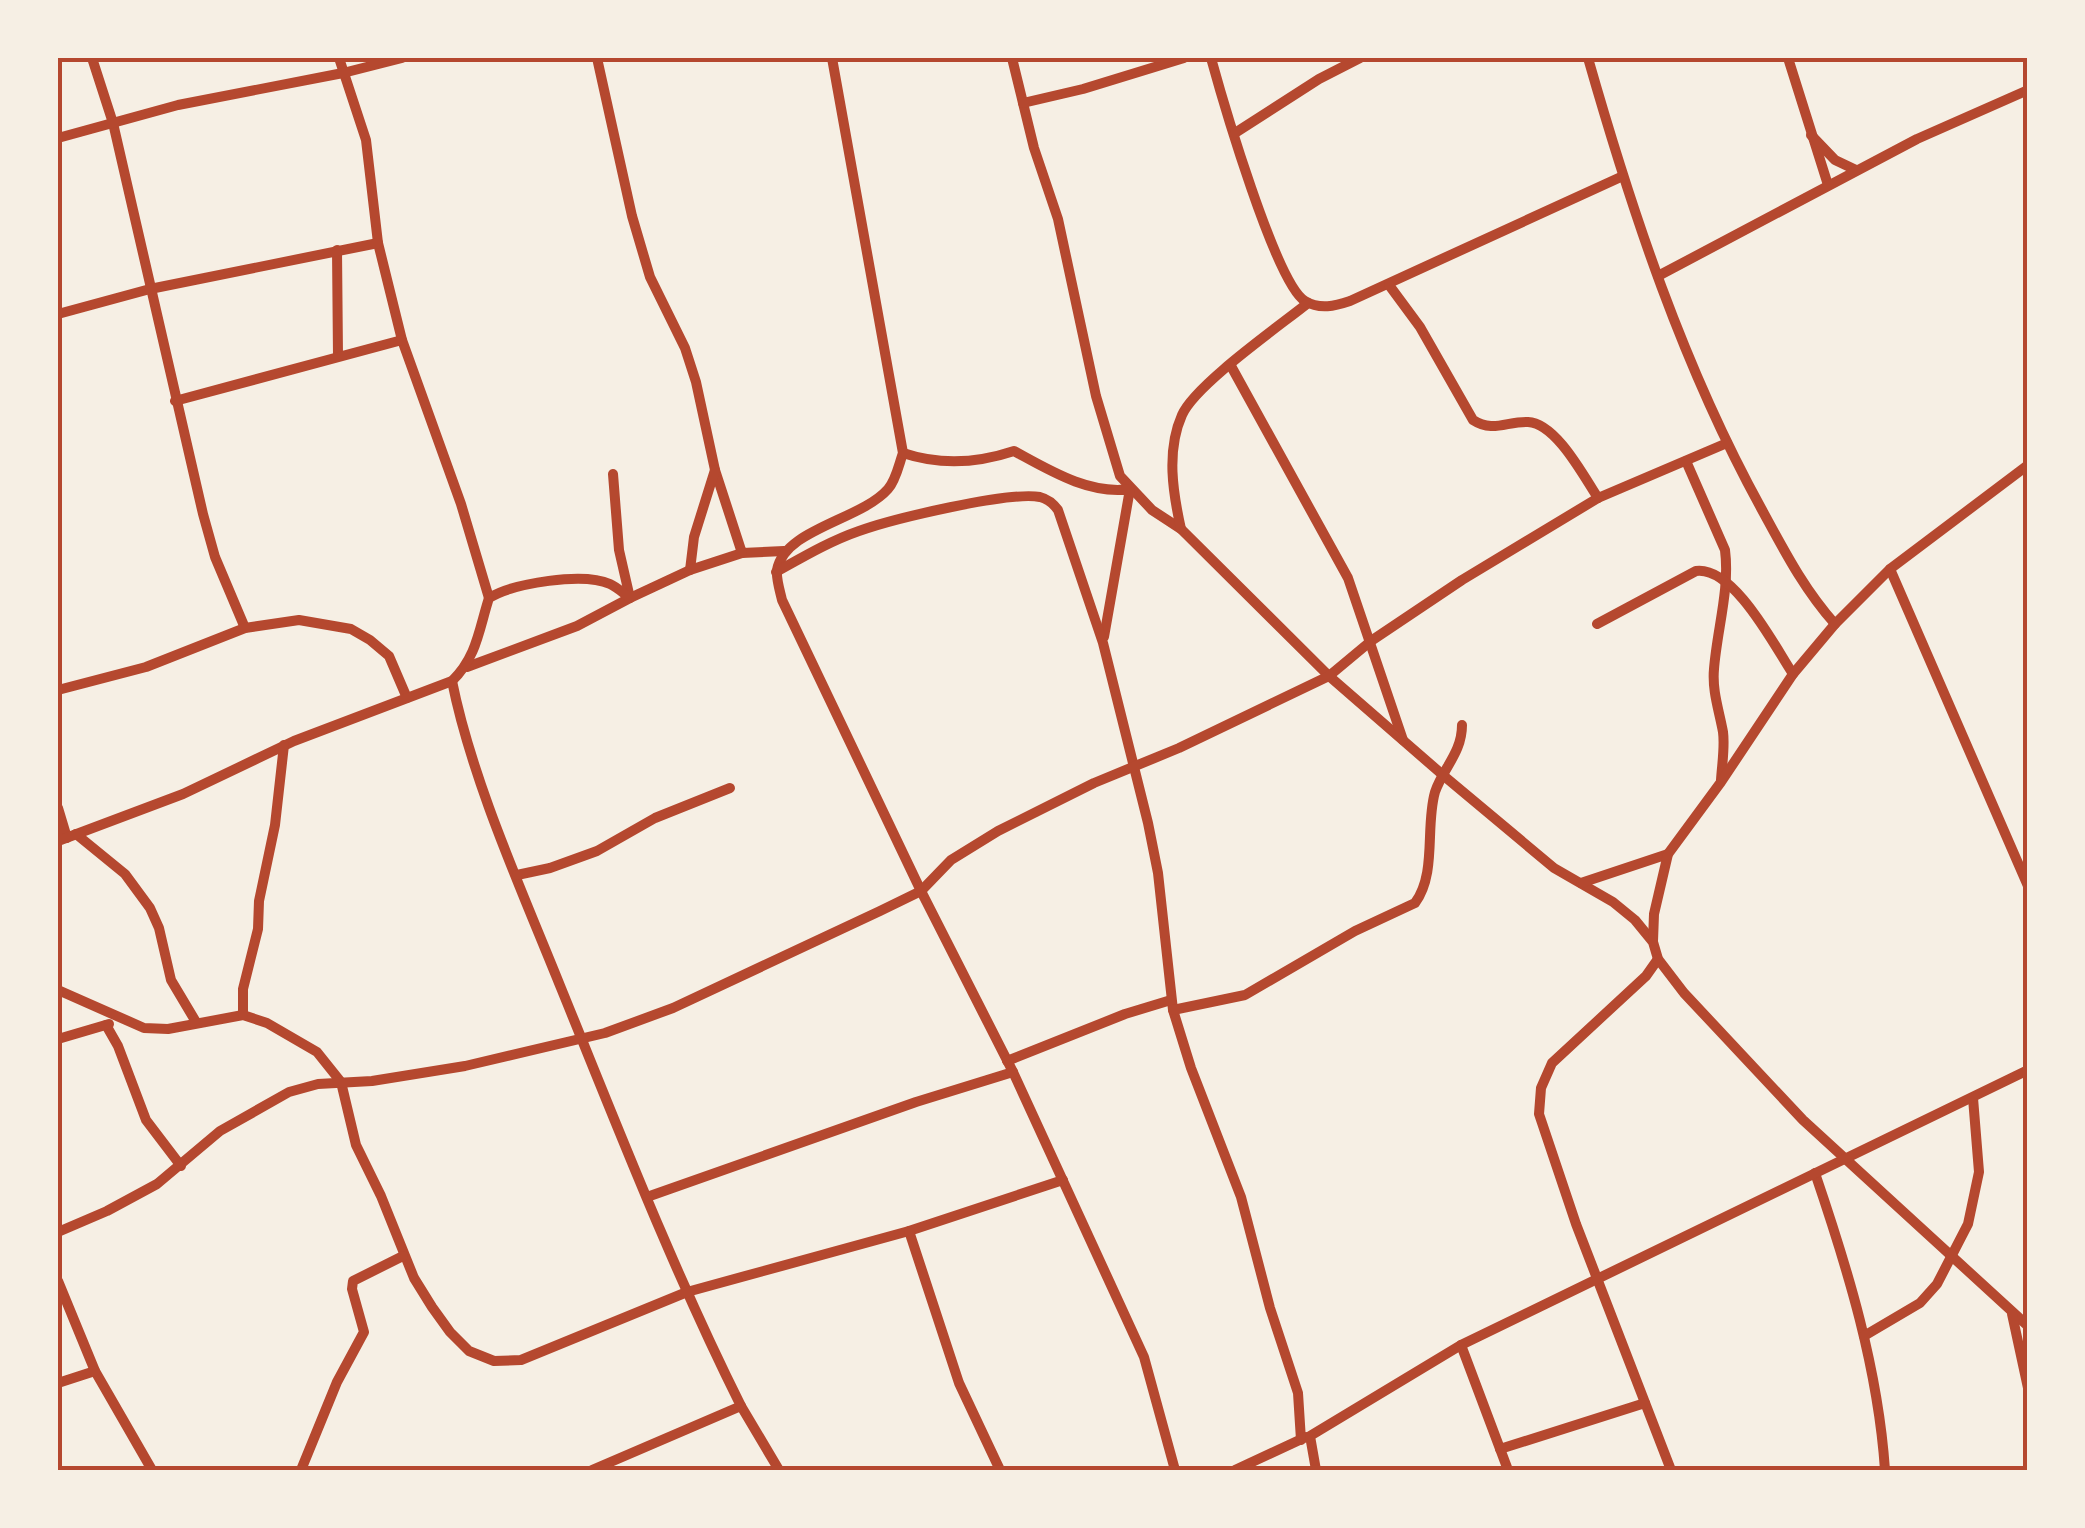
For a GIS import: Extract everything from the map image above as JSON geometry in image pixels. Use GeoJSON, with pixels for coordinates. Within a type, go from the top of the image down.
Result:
{"type":"FeatureCollection","features":[{"type":"Feature","properties":{"kind":"street"},"geometry":{"type":"LineString","coordinates":[[92,58],[113,123],[174,401],[215,557],[245,628]]}},
{"type":"Feature","properties":{"kind":"street"},"geometry":{"type":"LineString","coordinates":[[67,838],[183,794],[284,745],[452,681],[466,668],[477,646],[490,598],[475,544],[402,340],[378,243],[366,140],[339,58]]}},
{"type":"Feature","properties":{"kind":"street"},"geometry":{"type":"LineString","coordinates":[[58,138],[178,106],[343,74],[402,58]]}},
{"type":"Feature","properties":{"kind":"street"},"geometry":{"type":"LineString","coordinates":[[597,58],[632,216],[650,277],[685,348],[715,470],[742,552]]}},
{"type":"Feature","properties":{"kind":"street"},"geometry":{"type":"LineString","coordinates":[[466,668],[577,626],[690,570],[742,552],[784,550],[866,507],[890,487],[902,453],[832,58]]}},
{"type":"Feature","properties":{"kind":"street"},"geometry":{"type":"LineString","coordinates":[[1012,58],[1058,220],[1096,396],[1120,476],[1152,510],[1181,529],[1330,676],[1403,741],[1525,846],[1635,920],[1653,942]]}},
{"type":"Feature","properties":{"kind":"street"},"geometry":{"type":"LineString","coordinates":[[1022,103],[1184,58]]}},
{"type":"Feature","properties":{"kind":"street"},"geometry":{"type":"LineString","coordinates":[[1211,58],[1284,269],[1295,292],[1308,303],[1329,308],[1389,285],[1622,176]]}},
{"type":"Feature","properties":{"kind":"street"},"geometry":{"type":"LineString","coordinates":[[1235,132],[1319,78],[1360,58]]}},
{"type":"Feature","properties":{"kind":"street"},"geometry":{"type":"LineString","coordinates":[[1588,58],[1622,176],[1708,406],[1796,576],[1835,624]]}},
{"type":"Feature","properties":{"kind":"street"},"geometry":{"type":"LineString","coordinates":[[1788,58],[1828,185]]}},
{"type":"Feature","properties":{"kind":"street"},"geometry":{"type":"LineString","coordinates":[[1658,276],[1917,139],[2028,90]]}},
{"type":"Feature","properties":{"kind":"street"},"geometry":{"type":"LineString","coordinates":[[1810,135],[1835,160],[1856,170]]}},
{"type":"Feature","properties":{"kind":"street"},"geometry":{"type":"LineString","coordinates":[[58,314],[150,289],[378,243]]}},
{"type":"Feature","properties":{"kind":"street"},"geometry":{"type":"LineString","coordinates":[[337,250],[338,355]]}},
{"type":"Feature","properties":{"kind":"street"},"geometry":{"type":"LineString","coordinates":[[1389,285],[1430,342],[1474,420],[1495,428],[1531,422],[1544,426],[1598,498]]}},
{"type":"Feature","properties":{"kind":"street"},"geometry":{"type":"LineString","coordinates":[[1181,529],[1172,484],[1181,416],[1197,392],[1308,303]]}},
{"type":"Feature","properties":{"kind":"street"},"geometry":{"type":"LineString","coordinates":[[174,401],[402,340]]}},
{"type":"Feature","properties":{"kind":"street"},"geometry":{"type":"LineString","coordinates":[[1231,366],[1348,578],[1403,741]]}},
{"type":"Feature","properties":{"kind":"street"},"geometry":{"type":"LineString","coordinates":[[58,1232],[134,1197],[181,1166],[220,1131],[275,1098],[302,1087],[420,1075],[582,1039],[673,1008],[921,890],[972,845],[1330,676],[1371,641],[1462,580],[1598,498],[1727,443]]}},
{"type":"Feature","properties":{"kind":"street"},"geometry":{"type":"LineString","coordinates":[[902,453],[924,460],[960,461],[988,460],[1014,451],[1063,478],[1106,489],[1130,489]]}},
{"type":"Feature","properties":{"kind":"street"},"geometry":{"type":"LineString","coordinates":[[1686,461],[1725,550],[1726,583],[1713,670],[1713,689],[1724,738],[1722,782]]}},
{"type":"Feature","properties":{"kind":"street"},"geometry":{"type":"LineString","coordinates":[[2028,465],[1890,569],[1835,624],[1794,674],[1668,854],[1654,914],[1653,942],[1658,959],[1684,993],[1752,1067],[1843,1158],[2028,1326]]}},
{"type":"Feature","properties":{"kind":"street"},"geometry":{"type":"LineString","coordinates":[[690,570],[694,537],[715,470]]}},
{"type":"Feature","properties":{"kind":"street"},"geometry":{"type":"LineString","coordinates":[[613,474],[617,536],[630,598]]}},
{"type":"Feature","properties":{"kind":"street"},"geometry":{"type":"LineString","coordinates":[[1102,643],[1130,489]]}},
{"type":"Feature","properties":{"kind":"street"},"geometry":{"type":"LineString","coordinates":[[776,572],[838,539],[918,515],[1019,496],[1041,497],[1058,510],[1102,643],[1158,873],[1172,1005],[1241,1197],[1270,1308],[1298,1393],[1316,1470]]}},
{"type":"Feature","properties":{"kind":"street"},"geometry":{"type":"LineString","coordinates":[[784,550],[776,572],[782,600],[1010,1066],[1144,1357],[1175,1470]]}},
{"type":"Feature","properties":{"kind":"street"},"geometry":{"type":"LineString","coordinates":[[1890,569],[2028,886]]}},
{"type":"Feature","properties":{"kind":"street"},"geometry":{"type":"LineString","coordinates":[[1597,624],[1696,571],[1705,570],[1726,583],[1756,616],[1794,674]]}},
{"type":"Feature","properties":{"kind":"street"},"geometry":{"type":"LineString","coordinates":[[490,598],[501,591],[541,581],[571,580],[607,582],[630,598]]}},
{"type":"Feature","properties":{"kind":"street"},"geometry":{"type":"LineString","coordinates":[[58,690],[146,667],[245,628],[299,620],[351,629],[370,640],[388,656],[407,698]]}},
{"type":"Feature","properties":{"kind":"street"},"geometry":{"type":"LineString","coordinates":[[452,681],[467,738],[517,875],[647,1196],[741,1406],[779,1470]]}},
{"type":"Feature","properties":{"kind":"street"},"geometry":{"type":"LineString","coordinates":[[647,1196],[1010,1066],[1125,1014],[1245,995],[1355,930],[1415,903],[1425,879],[1436,790],[1459,748],[1462,726]]}},
{"type":"Feature","properties":{"kind":"street"},"geometry":{"type":"LineString","coordinates":[[243,1015],[243,989],[258,929],[258,901],[277,811],[284,745]]}},
{"type":"Feature","properties":{"kind":"street"},"geometry":{"type":"LineString","coordinates":[[517,875],[597,851],[655,818],[730,788]]}},
{"type":"Feature","properties":{"kind":"street"},"geometry":{"type":"LineString","coordinates":[[58,808],[67,838],[125,874],[150,908],[159,928],[171,980],[196,1022]]}},
{"type":"Feature","properties":{"kind":"street"},"geometry":{"type":"LineString","coordinates":[[1581,883],[1668,854]]}},
{"type":"Feature","properties":{"kind":"street"},"geometry":{"type":"LineString","coordinates":[[1658,959],[1646,976],[1552,1063],[1541,1088],[1539,1114],[1671,1470]]}},
{"type":"Feature","properties":{"kind":"street"},"geometry":{"type":"LineString","coordinates":[[58,990],[124,1021],[155,1029],[243,1015],[267,1023],[317,1052],[341,1082],[356,1146],[414,1278],[450,1332],[469,1351],[507,1363],[687,1292],[909,1232],[1063,1180]]}},
{"type":"Feature","properties":{"kind":"street"},"geometry":{"type":"LineString","coordinates":[[58,1039],[124,1021]]}},
{"type":"Feature","properties":{"kind":"street"},"geometry":{"type":"LineString","coordinates":[[106,1025],[146,1120],[181,1166]]}},
{"type":"Feature","properties":{"kind":"street"},"geometry":{"type":"LineString","coordinates":[[1234,1470],[1306,1438],[1461,1345],[2028,1070]]}},
{"type":"Feature","properties":{"kind":"street"},"geometry":{"type":"LineString","coordinates":[[1864,1336],[1920,1302],[1937,1284],[1968,1224],[1978,1172],[1973,1098]]}},
{"type":"Feature","properties":{"kind":"street"},"geometry":{"type":"LineString","coordinates":[[1814,1173],[1864,1336],[1876,1393],[1884,1470]]}},
{"type":"Feature","properties":{"kind":"street"},"geometry":{"type":"LineString","coordinates":[[909,1232],[958,1384],[1000,1470]]}},
{"type":"Feature","properties":{"kind":"street"},"geometry":{"type":"LineString","coordinates":[[301,1470],[337,1382],[364,1332],[353,1281],[404,1256]]}},
{"type":"Feature","properties":{"kind":"street"},"geometry":{"type":"LineString","coordinates":[[58,1281],[95,1371],[155,1469]]}},
{"type":"Feature","properties":{"kind":"street"},"geometry":{"type":"LineString","coordinates":[[2012,1313],[2028,1388]]}},
{"type":"Feature","properties":{"kind":"street"},"geometry":{"type":"LineString","coordinates":[[1461,1345],[1508,1470]]}},
{"type":"Feature","properties":{"kind":"street"},"geometry":{"type":"LineString","coordinates":[[58,1383],[95,1371]]}},
{"type":"Feature","properties":{"kind":"street"},"geometry":{"type":"LineString","coordinates":[[1500,1448],[1646,1403]]}},
{"type":"Feature","properties":{"kind":"street"},"geometry":{"type":"LineString","coordinates":[[592,1470],[741,1406]]}}]}
